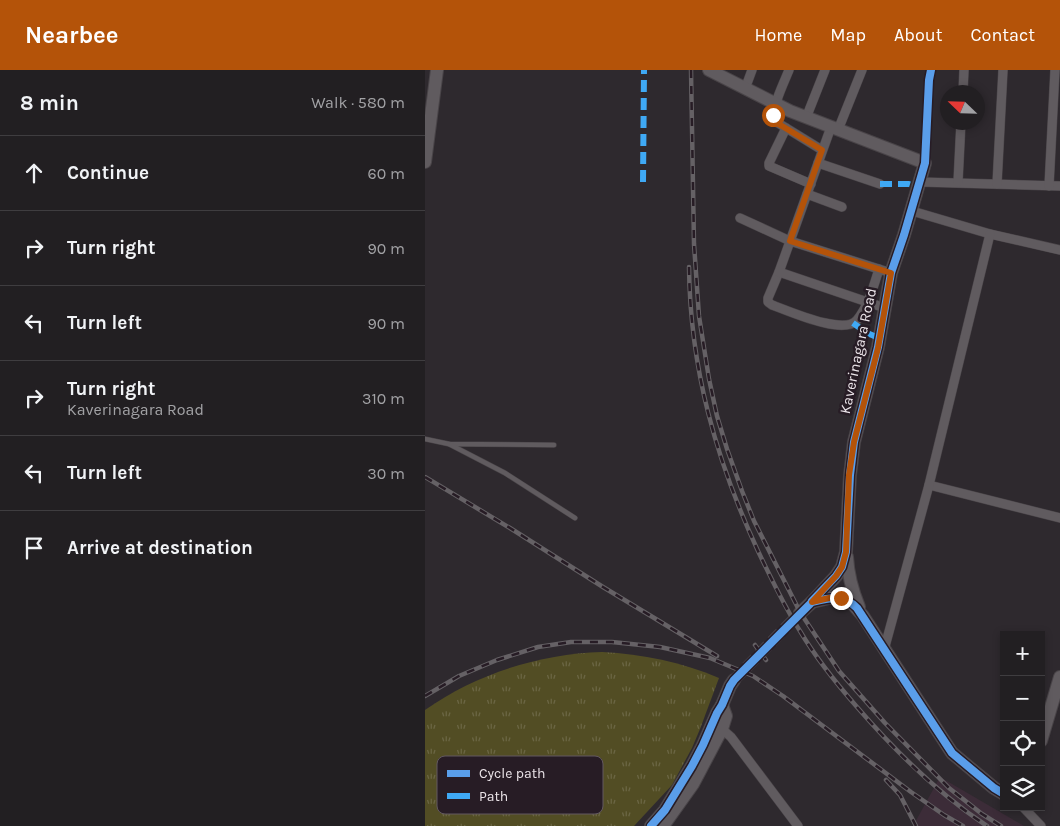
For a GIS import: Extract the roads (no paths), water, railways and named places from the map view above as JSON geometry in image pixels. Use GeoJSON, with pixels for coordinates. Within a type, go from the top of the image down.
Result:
{"type":"FeatureCollection","features":[{"type":"Feature","properties":{"kind":"street"},"geometry":{"type":"LineString","coordinates":[[425,162],[437,70]]}},
{"type":"Feature","properties":{"kind":"street"},"geometry":{"type":"LineString","coordinates":[[709,70],[806,118],[925,163]]}},
{"type":"Feature","properties":{"kind":"street"},"geometry":{"type":"LineString","coordinates":[[745,89],[751,70]]}},
{"type":"Feature","properties":{"kind":"street"},"geometry":{"type":"LineString","coordinates":[[789,70],[776,104],[773,115],[774,119],[777,123],[822,150]]}},
{"type":"Feature","properties":{"kind":"street"},"geometry":{"type":"LineString","coordinates":[[806,118],[825,70]]}},
{"type":"Feature","properties":{"kind":"street"},"geometry":{"type":"LineString","coordinates":[[740,218],[790,241],[885,271],[857,321],[846,326],[827,324],[772,305],[768,302],[768,298],[779,272],[790,241],[807,194],[811,184],[822,150],[863,70]]}},
{"type":"Feature","properties":{"kind":"street","name":"Kaverinagara Road"},"geometry":{"type":"LineString","coordinates":[[801,613],[836,576],[842,567],[846,552],[849,475],[854,442],[878,348],[885,308],[885,271],[912,211],[925,163],[931,70]]}},
{"type":"Feature","properties":{"kind":"street"},"geometry":{"type":"LineString","coordinates":[[963,85],[964,70]]}},
{"type":"Feature","properties":{"kind":"street"},"geometry":{"type":"LineString","coordinates":[[997,184],[1003,70]]}},
{"type":"Feature","properties":{"kind":"street"},"geometry":{"type":"LineString","coordinates":[[1049,186],[1055,70]]}},
{"type":"Feature","properties":{"kind":"street"},"geometry":{"type":"LineString","coordinates":[[786,128],[769,166],[811,184]]}},
{"type":"Feature","properties":{"kind":"street"},"geometry":{"type":"LineString","coordinates":[[958,182],[961,130]]}},
{"type":"Feature","properties":{"kind":"street"},"geometry":{"type":"LineString","coordinates":[[818,163],[880,184]]}},
{"type":"Feature","properties":{"kind":"street"},"geometry":{"type":"LineString","coordinates":[[920,182],[1060,186]]}},
{"type":"Feature","properties":{"kind":"street"},"geometry":{"type":"LineString","coordinates":[[807,194],[842,207]]}},
{"type":"Feature","properties":{"kind":"street"},"geometry":{"type":"LineString","coordinates":[[912,211],[990,234],[1060,250]]}},
{"type":"Feature","properties":{"kind":"street"},"geometry":{"type":"LineString","coordinates":[[883,650],[929,485],[990,234]]}},
{"type":"Feature","properties":{"kind":"street"},"geometry":{"type":"LineString","coordinates":[[779,272],[885,308]]}},
{"type":"Feature","properties":{"kind":"street"},"geometry":{"type":"LineString","coordinates":[[929,485],[1060,518]]}},
{"type":"Feature","properties":{"kind":"street"},"geometry":{"type":"LineString","coordinates":[[846,552],[852,590],[863,616],[883,650],[952,753],[1000,792]]}},
{"type":"Feature","properties":{"kind":"street"},"geometry":{"type":"LineString","coordinates":[[812,602],[829,598],[841,598],[850,601],[863,616]]}},
{"type":"Feature","properties":{"kind":"street"},"geometry":{"type":"LineString","coordinates":[[1045,728],[1060,677]]}},
{"type":"Feature","properties":{"kind":"street"},"geometry":{"type":"LineString","coordinates":[[651,826],[665,810],[692,766],[734,680]]}},
{"type":"Feature","properties":{"kind":"street"},"geometry":{"type":"LineString","coordinates":[[663,826],[693,784],[722,729],[726,716],[722,705]]}},
{"type":"Feature","properties":{"kind":"street"},"geometry":{"type":"LineString","coordinates":[[722,729],[731,737],[797,826]]}},
{"type":"Feature","properties":{"kind":"street"},"geometry":{"type":"LineString","coordinates":[[1027,811],[1041,826]]}},
{"type":"Feature","properties":{"kind":"lane"},"geometry":{"type":"LineString","coordinates":[[425,439],[449,444],[554,445]]}},
{"type":"Feature","properties":{"kind":"lane"},"geometry":{"type":"LineString","coordinates":[[449,444],[505,474],[575,518]]}},
{"type":"Feature","properties":{"kind":"tunnel"},"geometry":{"type":"LineString","coordinates":[[734,680],[800,613]]}},
{"type":"Feature","properties":{"kind":"railway"},"geometry":{"type":"LineString","coordinates":[[691,70],[694,244],[699,316],[717,416],[727,449],[754,521],[800,612],[839,671],[885,723],[949,788],[982,814],[1001,826]]}},
{"type":"Feature","properties":{"kind":"railway"},"geometry":{"type":"LineString","coordinates":[[689,267],[694,341],[708,413],[718,448],[743,517],[783,602],[820,661],[841,689],[872,724],[934,786],[987,826]]}},
{"type":"Feature","properties":{"kind":"railway"},"geometry":{"type":"LineString","coordinates":[[425,477],[717,656]]}},
{"type":"Feature","properties":{"kind":"railway"},"geometry":{"type":"LineString","coordinates":[[425,696],[459,676],[497,660],[538,647],[571,642],[612,642],[660,647],[710,658],[753,676],[783,696],[911,792],[963,826]]}},
{"type":"Feature","properties":{"kind":"railway"},"geometry":{"type":"LineString","coordinates":[[755,645],[766,660]]}},
{"type":"Feature","properties":{"kind":"railway"},"geometry":{"type":"LineString","coordinates":[[886,780],[900,795],[916,826]]}}]}
